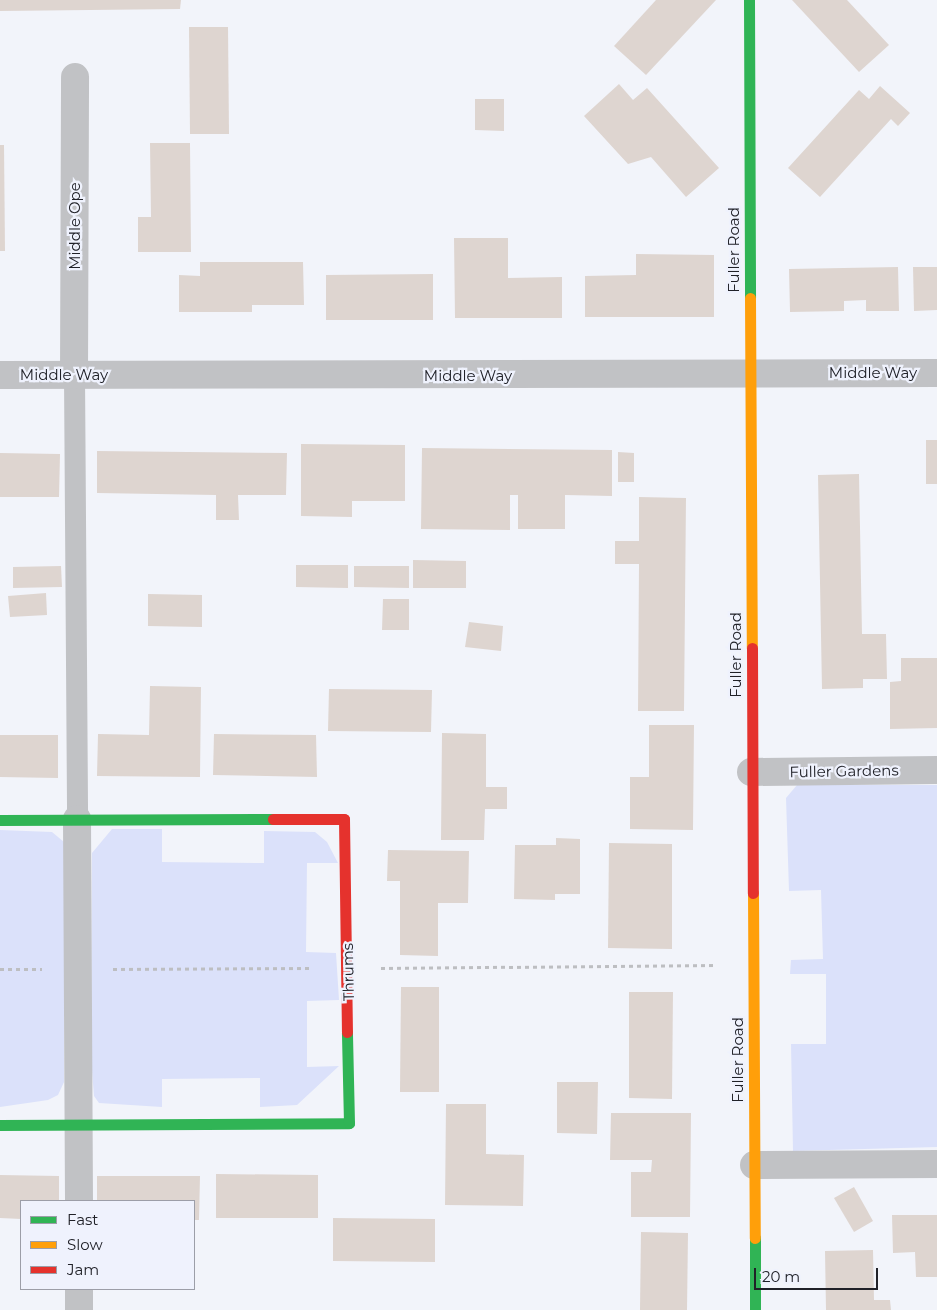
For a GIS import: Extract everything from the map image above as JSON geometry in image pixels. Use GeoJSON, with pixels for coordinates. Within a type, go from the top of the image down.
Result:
{"type":"FeatureCollection","features":[{"type":"Feature","properties":{"kind":"street","name":"Fuller Road"},"geometry":{"type":"LineString","coordinates":[[750,0],[749,374],[755,1310]]}},
{"type":"Feature","properties":{"kind":"street","name":"Middle Ope"},"geometry":{"type":"LineString","coordinates":[[74,375],[75,77]]}},
{"type":"Feature","properties":{"kind":"street","name":"Middle Way"},"geometry":{"type":"LineString","coordinates":[[0,375],[937,373]]}},
{"type":"Feature","properties":{"kind":"street","name":"Fuller Gardens"},"geometry":{"type":"LineString","coordinates":[[751,772],[937,770]]}},
{"type":"Feature","properties":{"kind":"street"},"geometry":{"type":"LineString","coordinates":[[77,819],[79,1200]]}},
{"type":"Feature","properties":{"kind":"street","name":"Thrums"},"geometry":{"type":"LineString","coordinates":[[0,820],[344,819],[348,968],[348,1123],[0,1125]]}},
{"type":"Feature","properties":{"kind":"street"},"geometry":{"type":"LineString","coordinates":[[754,1165],[937,1164]]}},
{"type":"Feature","properties":{"kind":"street"},"geometry":{"type":"LineString","coordinates":[[79,1290],[79,1310]]}},
{"type":"Feature","properties":{"kind":"lane"},"geometry":{"type":"LineString","coordinates":[[74,375],[77,819]]}},
{"type":"Feature","properties":{"kind":"shaded area"},"geometry":{"type":"Polygon","coordinates":[[[797,785],[937,785],[937,1147],[793,1151],[791,1044],[826,1044],[826,974],[790,974],[791,960],[823,959],[821,890],[789,891],[786,798],[797,785]]]}},
{"type":"Feature","properties":{"kind":"shaded area"},"geometry":{"type":"Polygon","coordinates":[[[112,829],[162,829],[162,862],[264,863],[264,831],[315,832],[327,842],[338,863],[307,863],[306,952],[336,953],[339,1000],[307,1001],[307,1067],[339,1066],[297,1105],[260,1107],[260,1078],[162,1079],[162,1107],[99,1103],[94,1096],[91,1058],[92,853],[112,829]]]}},
{"type":"Feature","properties":{"kind":"shaded area"},"geometry":{"type":"Polygon","coordinates":[[[0,830],[52,832],[64,842],[64,1082],[58,1095],[48,1100],[0,1107],[0,830]]]}},
{"type":"Feature","properties":{"kind":"building"},"geometry":{"type":"Polygon","coordinates":[[[0,0],[181,0],[180,9],[0,11],[0,0]]]}},
{"type":"Feature","properties":{"kind":"building"},"geometry":{"type":"Polygon","coordinates":[[[656,0],[716,0],[646,75],[614,46],[656,0]]]}},
{"type":"Feature","properties":{"kind":"building"},"geometry":{"type":"Polygon","coordinates":[[[792,0],[847,0],[889,45],[859,72],[792,0]]]}},
{"type":"Feature","properties":{"kind":"building"},"geometry":{"type":"Polygon","coordinates":[[[189,27],[228,27],[229,134],[190,134],[189,27]]]}},
{"type":"Feature","properties":{"kind":"building"},"geometry":{"type":"Polygon","coordinates":[[[619,84],[633,100],[647,88],[719,168],[686,197],[651,157],[628,164],[584,116],[619,84]]]}},
{"type":"Feature","properties":{"kind":"building"},"geometry":{"type":"Polygon","coordinates":[[[880,86],[910,113],[898,126],[891,119],[820,197],[788,168],[859,90],[869,99],[880,86]]]}},
{"type":"Feature","properties":{"kind":"building"},"geometry":{"type":"Polygon","coordinates":[[[475,99],[504,99],[504,131],[475,130],[475,99]]]}},
{"type":"Feature","properties":{"kind":"building"},"geometry":{"type":"Polygon","coordinates":[[[150,143],[190,143],[191,252],[138,252],[138,217],[151,217],[150,143]]]}},
{"type":"Feature","properties":{"kind":"building"},"geometry":{"type":"Polygon","coordinates":[[[0,145],[4,145],[5,251],[0,251],[0,145]]]}},
{"type":"Feature","properties":{"kind":"building"},"geometry":{"type":"Polygon","coordinates":[[[454,238],[508,238],[508,278],[562,277],[562,318],[455,318],[454,238]]]}},
{"type":"Feature","properties":{"kind":"building"},"geometry":{"type":"Polygon","coordinates":[[[636,254],[714,255],[714,317],[585,317],[585,276],[636,275],[636,254]]]}},
{"type":"Feature","properties":{"kind":"building"},"geometry":{"type":"Polygon","coordinates":[[[200,262],[303,262],[304,305],[252,305],[252,312],[179,312],[179,275],[200,276],[200,262]]]}},
{"type":"Feature","properties":{"kind":"building"},"geometry":{"type":"Polygon","coordinates":[[[898,267],[899,311],[866,311],[866,300],[844,301],[844,311],[790,312],[789,269],[898,267]]]}},
{"type":"Feature","properties":{"kind":"building"},"geometry":{"type":"Polygon","coordinates":[[[913,267],[937,267],[937,310],[914,311],[913,267]]]}},
{"type":"Feature","properties":{"kind":"building"},"geometry":{"type":"Polygon","coordinates":[[[433,274],[433,320],[326,320],[326,275],[433,274]]]}},
{"type":"Feature","properties":{"kind":"building"},"geometry":{"type":"Polygon","coordinates":[[[926,440],[937,440],[937,484],[926,484],[926,440]]]}},
{"type":"Feature","properties":{"kind":"building"},"geometry":{"type":"Polygon","coordinates":[[[301,444],[405,445],[405,501],[352,501],[352,517],[301,516],[301,444]]]}},
{"type":"Feature","properties":{"kind":"building"},"geometry":{"type":"Polygon","coordinates":[[[422,448],[612,450],[612,496],[565,495],[565,529],[518,529],[518,495],[510,495],[510,530],[421,529],[422,448]]]}},
{"type":"Feature","properties":{"kind":"building"},"geometry":{"type":"Polygon","coordinates":[[[97,451],[287,453],[286,495],[238,495],[239,520],[216,520],[216,495],[97,493],[97,451]]]}},
{"type":"Feature","properties":{"kind":"building"},"geometry":{"type":"Polygon","coordinates":[[[618,452],[634,453],[634,482],[618,482],[618,452]]]}},
{"type":"Feature","properties":{"kind":"building"},"geometry":{"type":"Polygon","coordinates":[[[0,453],[60,454],[59,497],[0,497],[0,453]]]}},
{"type":"Feature","properties":{"kind":"building"},"geometry":{"type":"Polygon","coordinates":[[[859,474],[862,634],[886,634],[887,679],[863,679],[863,688],[822,689],[818,475],[859,474]]]}},
{"type":"Feature","properties":{"kind":"building"},"geometry":{"type":"Polygon","coordinates":[[[639,497],[686,498],[684,711],[638,711],[639,564],[615,564],[615,541],[639,541],[639,497]]]}},
{"type":"Feature","properties":{"kind":"building"},"geometry":{"type":"Polygon","coordinates":[[[413,560],[466,561],[466,588],[413,588],[413,560]]]}},
{"type":"Feature","properties":{"kind":"building"},"geometry":{"type":"Polygon","coordinates":[[[296,565],[348,565],[348,588],[296,587],[296,565]]]}},
{"type":"Feature","properties":{"kind":"building"},"geometry":{"type":"Polygon","coordinates":[[[61,566],[62,587],[13,588],[13,567],[61,566]]]}},
{"type":"Feature","properties":{"kind":"building"},"geometry":{"type":"Polygon","coordinates":[[[354,566],[409,566],[409,588],[354,587],[354,566]]]}},
{"type":"Feature","properties":{"kind":"building"},"geometry":{"type":"Polygon","coordinates":[[[46,593],[47,615],[10,617],[8,596],[46,593]]]}},
{"type":"Feature","properties":{"kind":"building"},"geometry":{"type":"Polygon","coordinates":[[[148,594],[202,595],[202,627],[148,626],[148,594]]]}},
{"type":"Feature","properties":{"kind":"building"},"geometry":{"type":"Polygon","coordinates":[[[383,599],[409,599],[409,630],[382,630],[383,599]]]}},
{"type":"Feature","properties":{"kind":"building"},"geometry":{"type":"Polygon","coordinates":[[[469,622],[503,626],[501,651],[465,647],[469,622]]]}},
{"type":"Feature","properties":{"kind":"building"},"geometry":{"type":"Polygon","coordinates":[[[901,658],[937,658],[937,728],[890,729],[890,682],[901,681],[901,658]]]}},
{"type":"Feature","properties":{"kind":"building"},"geometry":{"type":"Polygon","coordinates":[[[150,686],[201,687],[200,777],[97,776],[98,734],[149,735],[150,686]]]}},
{"type":"Feature","properties":{"kind":"building"},"geometry":{"type":"Polygon","coordinates":[[[329,689],[432,690],[431,732],[328,731],[329,689]]]}},
{"type":"Feature","properties":{"kind":"building"},"geometry":{"type":"Polygon","coordinates":[[[649,725],[694,725],[693,830],[630,829],[630,777],[649,777],[649,725]]]}},
{"type":"Feature","properties":{"kind":"building"},"geometry":{"type":"Polygon","coordinates":[[[442,733],[486,734],[486,787],[507,787],[507,809],[485,809],[484,840],[441,840],[442,733]]]}},
{"type":"Feature","properties":{"kind":"building"},"geometry":{"type":"Polygon","coordinates":[[[214,734],[316,735],[317,777],[213,775],[214,734]]]}},
{"type":"Feature","properties":{"kind":"building"},"geometry":{"type":"Polygon","coordinates":[[[0,735],[58,735],[58,778],[0,777],[0,735]]]}},
{"type":"Feature","properties":{"kind":"building"},"geometry":{"type":"Polygon","coordinates":[[[556,838],[580,839],[580,894],[555,894],[555,900],[514,899],[515,845],[556,845],[556,838]]]}},
{"type":"Feature","properties":{"kind":"building"},"geometry":{"type":"Polygon","coordinates":[[[609,843],[672,844],[672,949],[608,948],[609,843]]]}},
{"type":"Feature","properties":{"kind":"building"},"geometry":{"type":"Polygon","coordinates":[[[388,850],[469,851],[468,903],[438,903],[438,956],[400,955],[400,881],[387,881],[388,850]]]}},
{"type":"Feature","properties":{"kind":"building"},"geometry":{"type":"Polygon","coordinates":[[[401,987],[439,987],[439,1092],[400,1092],[401,987]]]}},
{"type":"Feature","properties":{"kind":"building"},"geometry":{"type":"Polygon","coordinates":[[[629,992],[673,992],[672,1099],[629,1098],[629,992]]]}},
{"type":"Feature","properties":{"kind":"building"},"geometry":{"type":"Polygon","coordinates":[[[557,1082],[598,1082],[597,1134],[557,1133],[557,1082]]]}},
{"type":"Feature","properties":{"kind":"building"},"geometry":{"type":"Polygon","coordinates":[[[446,1104],[486,1104],[486,1154],[524,1155],[523,1206],[445,1205],[446,1104]]]}},
{"type":"Feature","properties":{"kind":"building"},"geometry":{"type":"Polygon","coordinates":[[[611,1113],[691,1113],[690,1217],[631,1217],[631,1172],[651,1172],[652,1160],[610,1160],[611,1113]]]}},
{"type":"Feature","properties":{"kind":"building"},"geometry":{"type":"Polygon","coordinates":[[[216,1174],[318,1175],[318,1218],[216,1218],[216,1174]]]}},
{"type":"Feature","properties":{"kind":"building"},"geometry":{"type":"Polygon","coordinates":[[[0,1175],[59,1176],[59,1200],[20,1200],[20,1219],[0,1218],[0,1175]]]}},
{"type":"Feature","properties":{"kind":"building"},"geometry":{"type":"Polygon","coordinates":[[[97,1176],[200,1176],[199,1220],[195,1220],[195,1200],[97,1200],[97,1176]]]}},
{"type":"Feature","properties":{"kind":"building"},"geometry":{"type":"Polygon","coordinates":[[[854,1187],[873,1221],[854,1232],[834,1198],[854,1187]]]}},
{"type":"Feature","properties":{"kind":"building"},"geometry":{"type":"Polygon","coordinates":[[[892,1215],[937,1215],[937,1277],[916,1277],[915,1252],[893,1253],[892,1215]]]}},
{"type":"Feature","properties":{"kind":"building"},"geometry":{"type":"Polygon","coordinates":[[[333,1218],[435,1219],[435,1262],[333,1261],[333,1218]]]}},
{"type":"Feature","properties":{"kind":"building"},"geometry":{"type":"Polygon","coordinates":[[[641,1232],[688,1233],[687,1310],[640,1310],[641,1232]]]}},
{"type":"Feature","properties":{"kind":"building"},"geometry":{"type":"Polygon","coordinates":[[[873,1250],[874,1300],[890,1300],[891,1310],[826,1310],[825,1251],[873,1250]]]}},
{"type":"Feature","properties":{"kind":"traffic: fast"},"geometry":{"type":"LineString","coordinates":[[749,0],[750,298]]}},
{"type":"Feature","properties":{"kind":"traffic: fast"},"geometry":{"type":"LineString","coordinates":[[0,820],[273,819]]}},
{"type":"Feature","properties":{"kind":"traffic: fast"},"geometry":{"type":"LineString","coordinates":[[0,1125],[349,1123],[347,1032]]}},
{"type":"Feature","properties":{"kind":"traffic: fast"},"geometry":{"type":"LineString","coordinates":[[755,1238],[755,1310]]}},
{"type":"Feature","properties":{"kind":"traffic: slow"},"geometry":{"type":"LineString","coordinates":[[750,298],[752,648]]}},
{"type":"Feature","properties":{"kind":"traffic: slow"},"geometry":{"type":"LineString","coordinates":[[753,893],[755,1238]]}},
{"type":"Feature","properties":{"kind":"traffic: jam"},"geometry":{"type":"LineString","coordinates":[[752,648],[753,893]]}},
{"type":"Feature","properties":{"kind":"traffic: jam"},"geometry":{"type":"LineString","coordinates":[[273,819],[344,819],[347,1032]]}}]}
